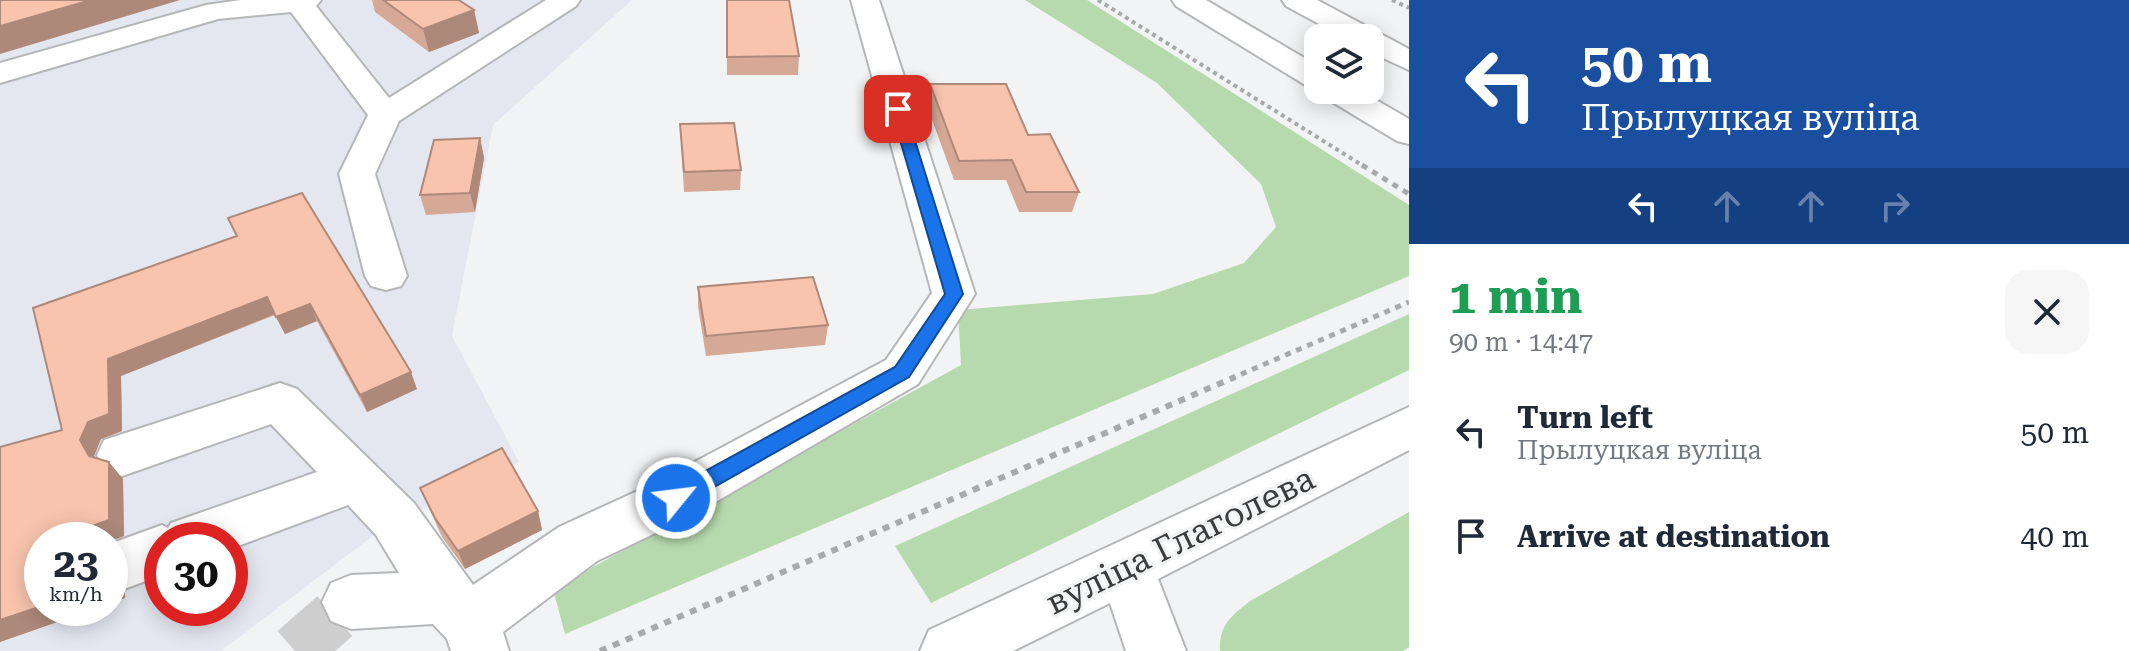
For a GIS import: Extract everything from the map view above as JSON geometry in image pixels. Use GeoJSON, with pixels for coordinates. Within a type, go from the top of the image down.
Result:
{"type":"FeatureCollection","features":[{"type":"Feature","properties":{"kind":"street"},"geometry":{"type":"LineString","coordinates":[[386,276],[357,174],[385,115],[566,0]]}},
{"type":"Feature","properties":{"kind":"street"},"geometry":{"type":"LineString","coordinates":[[351,602],[465,624],[578,544],[676,498],[902,372],[954,294],[865,0]]}},
{"type":"Feature","properties":{"kind":"street"},"geometry":{"type":"LineString","coordinates":[[1186,0],[1304,71]]}},
{"type":"Feature","properties":{"kind":"street"},"geometry":{"type":"LineString","coordinates":[[1296,0],[1340,24]]}},
{"type":"Feature","properties":{"kind":"street"},"geometry":{"type":"LineString","coordinates":[[0,73],[216,11],[303,1],[385,115]]}},
{"type":"Feature","properties":{"kind":"street"},"geometry":{"type":"LineString","coordinates":[[1384,48],[1409,61]]}},
{"type":"Feature","properties":{"kind":"street"},"geometry":{"type":"LineString","coordinates":[[1359,104],[1409,134]]}},
{"type":"Feature","properties":{"kind":"street"},"geometry":{"type":"LineString","coordinates":[[122,455],[280,402],[395,519],[465,624]]}},
{"type":"Feature","properties":{"kind":"street","name":"вуліца Глаголева"},"geometry":{"type":"LineString","coordinates":[[950,651],[1126,568],[1409,427]]}},
{"type":"Feature","properties":{"kind":"street"},"geometry":{"type":"LineString","coordinates":[[240,522],[357,480]]}},
{"type":"Feature","properties":{"kind":"street"},"geometry":{"type":"LineString","coordinates":[[1126,568],[1156,651]]}},
{"type":"Feature","properties":{"kind":"path"},"geometry":{"type":"LineString","coordinates":[[1098,0],[1409,194]]}},
{"type":"Feature","properties":{"kind":"path"},"geometry":{"type":"LineString","coordinates":[[1392,0],[1409,8]]}},
{"type":"Feature","properties":{"kind":"path"},"geometry":{"type":"LineString","coordinates":[[600,651],[1409,302]]}},
{"type":"Feature","properties":{"kind":"shaded area"},"geometry":{"type":"Polygon","coordinates":[[[0,0],[632,0],[493,125],[452,336],[519,462],[428,507],[395,519],[221,651],[0,651],[0,0]]]}},
{"type":"Feature","properties":{"kind":"green space"},"geometry":{"type":"Polygon","coordinates":[[[1025,0],[1087,0],[1409,205],[1409,276],[565,634],[553,589],[961,365],[958,310],[1153,294],[1244,263],[1276,227],[1261,184],[1157,83],[1025,0]]]}},
{"type":"Feature","properties":{"kind":"green space"},"geometry":{"type":"Polygon","coordinates":[[[1409,314],[1409,370],[931,603],[895,546],[1409,314]]]}},
{"type":"Feature","properties":{"kind":"green space"},"geometry":{"type":"Polygon","coordinates":[[[1409,512],[1409,647],[1403,651],[1220,651],[1224,628],[1237,611],[1250,601],[1409,512]]]}},
{"type":"Feature","properties":{"kind":"building"},"geometry":{"type":"Polygon","coordinates":[[[0,0],[91,0],[0,26],[0,0]]]}},
{"type":"Feature","properties":{"kind":"building"},"geometry":{"type":"Polygon","coordinates":[[[383,0],[459,0],[474,10],[423,29],[383,0]]]}},
{"type":"Feature","properties":{"kind":"building"},"geometry":{"type":"Polygon","coordinates":[[[727,0],[789,0],[799,56],[727,57],[727,0]]]}},
{"type":"Feature","properties":{"kind":"building"},"geometry":{"type":"Polygon","coordinates":[[[930,84],[1006,84],[1028,135],[1050,134],[1079,192],[1026,192],[1012,160],[959,161],[930,84]]]}},
{"type":"Feature","properties":{"kind":"building"},"geometry":{"type":"Polygon","coordinates":[[[734,123],[741,170],[684,172],[680,124],[734,123]]]}},
{"type":"Feature","properties":{"kind":"building"},"geometry":{"type":"Polygon","coordinates":[[[480,138],[470,193],[420,195],[434,140],[480,138]]]}},
{"type":"Feature","properties":{"kind":"building"},"geometry":{"type":"Polygon","coordinates":[[[302,193],[411,372],[360,395],[310,304],[276,317],[267,297],[108,359],[109,414],[88,422],[80,440],[89,456],[109,462],[109,520],[24,522],[24,612],[0,620],[0,447],[62,430],[33,308],[237,236],[228,218],[302,193]]]}},
{"type":"Feature","properties":{"kind":"building"},"geometry":{"type":"Polygon","coordinates":[[[813,277],[828,325],[706,336],[698,287],[813,277]]]}},
{"type":"Feature","properties":{"kind":"building"},"geometry":{"type":"Polygon","coordinates":[[[502,448],[538,511],[458,551],[435,518],[420,488],[502,448]]]}},
{"type":"Feature","properties":{"kind":"tunnel"},"geometry":{"type":"LineString","coordinates":[[295,651],[351,602]]}},
{"type":"Feature","properties":{"kind":"route"},"geometry":{"type":"LineString","coordinates":[[676,498],[902,372],[954,294],[898,109]]}}]}
